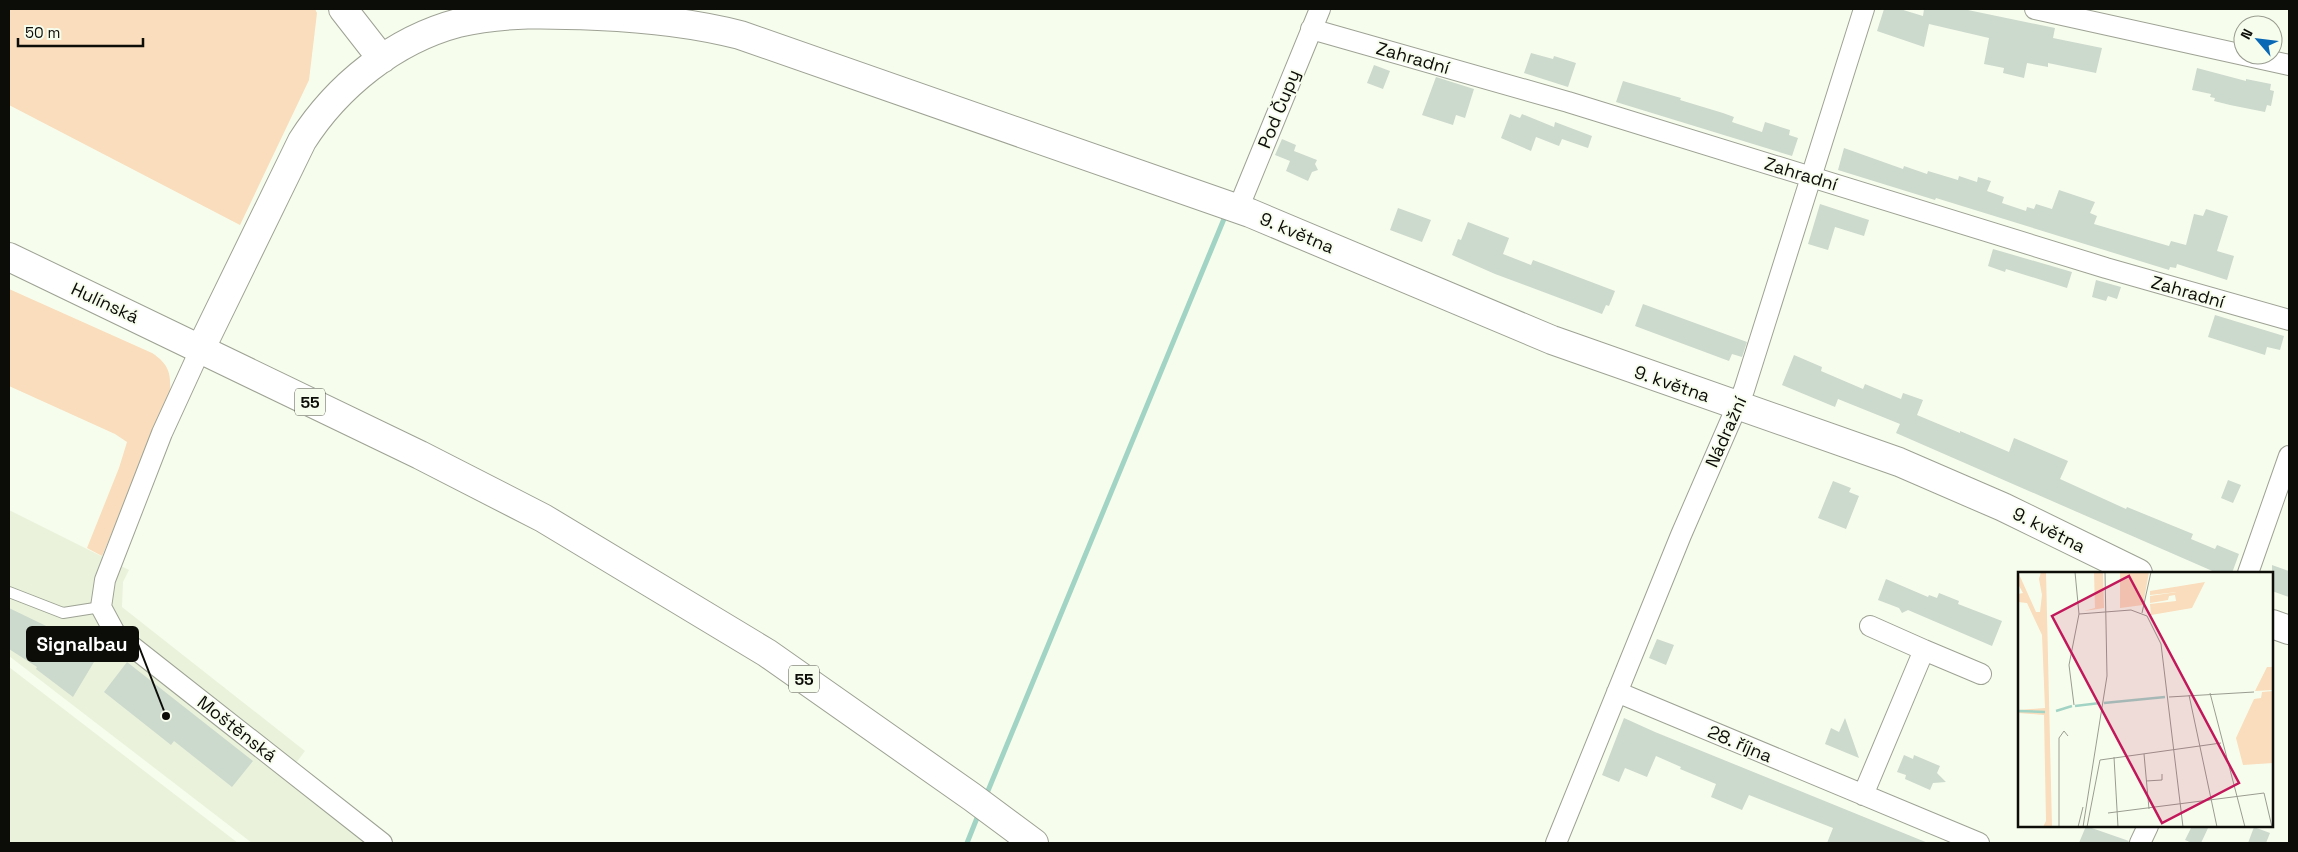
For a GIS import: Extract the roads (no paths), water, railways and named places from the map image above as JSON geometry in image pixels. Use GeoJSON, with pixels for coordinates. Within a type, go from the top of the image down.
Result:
{"type":"FeatureCollection","features":[{"type":"Feature","properties":{"kind":"street"},"geometry":{"type":"LineString","coordinates":[[343,9],[382,59]]}},
{"type":"Feature","properties":{"kind":"street","name":"Pod Čupy"},"geometry":{"type":"LineString","coordinates":[[1238,209],[1320,9]]}},
{"type":"Feature","properties":{"kind":"street","name":"Nádražní"},"geometry":{"type":"LineString","coordinates":[[1556,843],[1681,536],[1738,407],[1864,9]]}},
{"type":"Feature","properties":{"kind":"street"},"geometry":{"type":"LineString","coordinates":[[2035,9],[2289,65]]}},
{"type":"Feature","properties":{"kind":"street","name":"9. května"},"geometry":{"type":"LineString","coordinates":[[201,348],[302,141],[315,120],[350,83],[382,59],[432,33],[458,23],[506,16],[576,15],[633,18],[701,26],[740,35],[1238,209],[1528,331],[1928,473],[2003,507],[2136,572]]}},
{"type":"Feature","properties":{"kind":"street","name":"Zahradní"},"geometry":{"type":"LineString","coordinates":[[1311,29],[1568,102],[2106,268],[2289,320]]}},
{"type":"Feature","properties":{"kind":"street","name":"Hulínská"},"geometry":{"type":"LineString","coordinates":[[9,257],[201,348]]}},
{"type":"Feature","properties":{"kind":"street"},"geometry":{"type":"LineString","coordinates":[[101,607],[105,580],[146,472],[201,348]]}},
{"type":"Feature","properties":{"kind":"street","name":"55"},"geometry":{"type":"LineString","coordinates":[[201,348],[502,496],[558,526],[767,654],[981,803],[1034,843]]}},
{"type":"Feature","properties":{"kind":"street"},"geometry":{"type":"LineString","coordinates":[[2248,572],[2289,456]]}},
{"type":"Feature","properties":{"kind":"street","name":"Moštěnská"},"geometry":{"type":"LineString","coordinates":[[101,607],[115,634],[382,843]]}},
{"type":"Feature","properties":{"kind":"street"},"geometry":{"type":"LineString","coordinates":[[2273,624],[2289,630]]}},
{"type":"Feature","properties":{"kind":"street"},"geometry":{"type":"LineString","coordinates":[[1870,626],[1981,674]]}},
{"type":"Feature","properties":{"kind":"street"},"geometry":{"type":"LineString","coordinates":[[1863,795],[1924,650]]}},
{"type":"Feature","properties":{"kind":"street","name":"28. října"},"geometry":{"type":"LineString","coordinates":[[1617,692],[1979,843]]}},
{"type":"Feature","properties":{"kind":"street"},"geometry":{"type":"LineString","coordinates":[[2140,843],[2148,827]]}},
{"type":"Feature","properties":{"kind":"lane"},"geometry":{"type":"LineString","coordinates":[[9,592],[62,613],[101,607]]}},
{"type":"Feature","properties":{"kind":"waterway"},"geometry":{"type":"LineString","coordinates":[[985,798],[1226,214]]}},
{"type":"Feature","properties":{"kind":"waterway"},"geometry":{"type":"LineString","coordinates":[[967,843],[979,813]]}},
{"type":"Feature","properties":{"kind":"place","name":"Signalbau"},"geometry":{"type":"Point","coordinates":[166,716]}}]}
